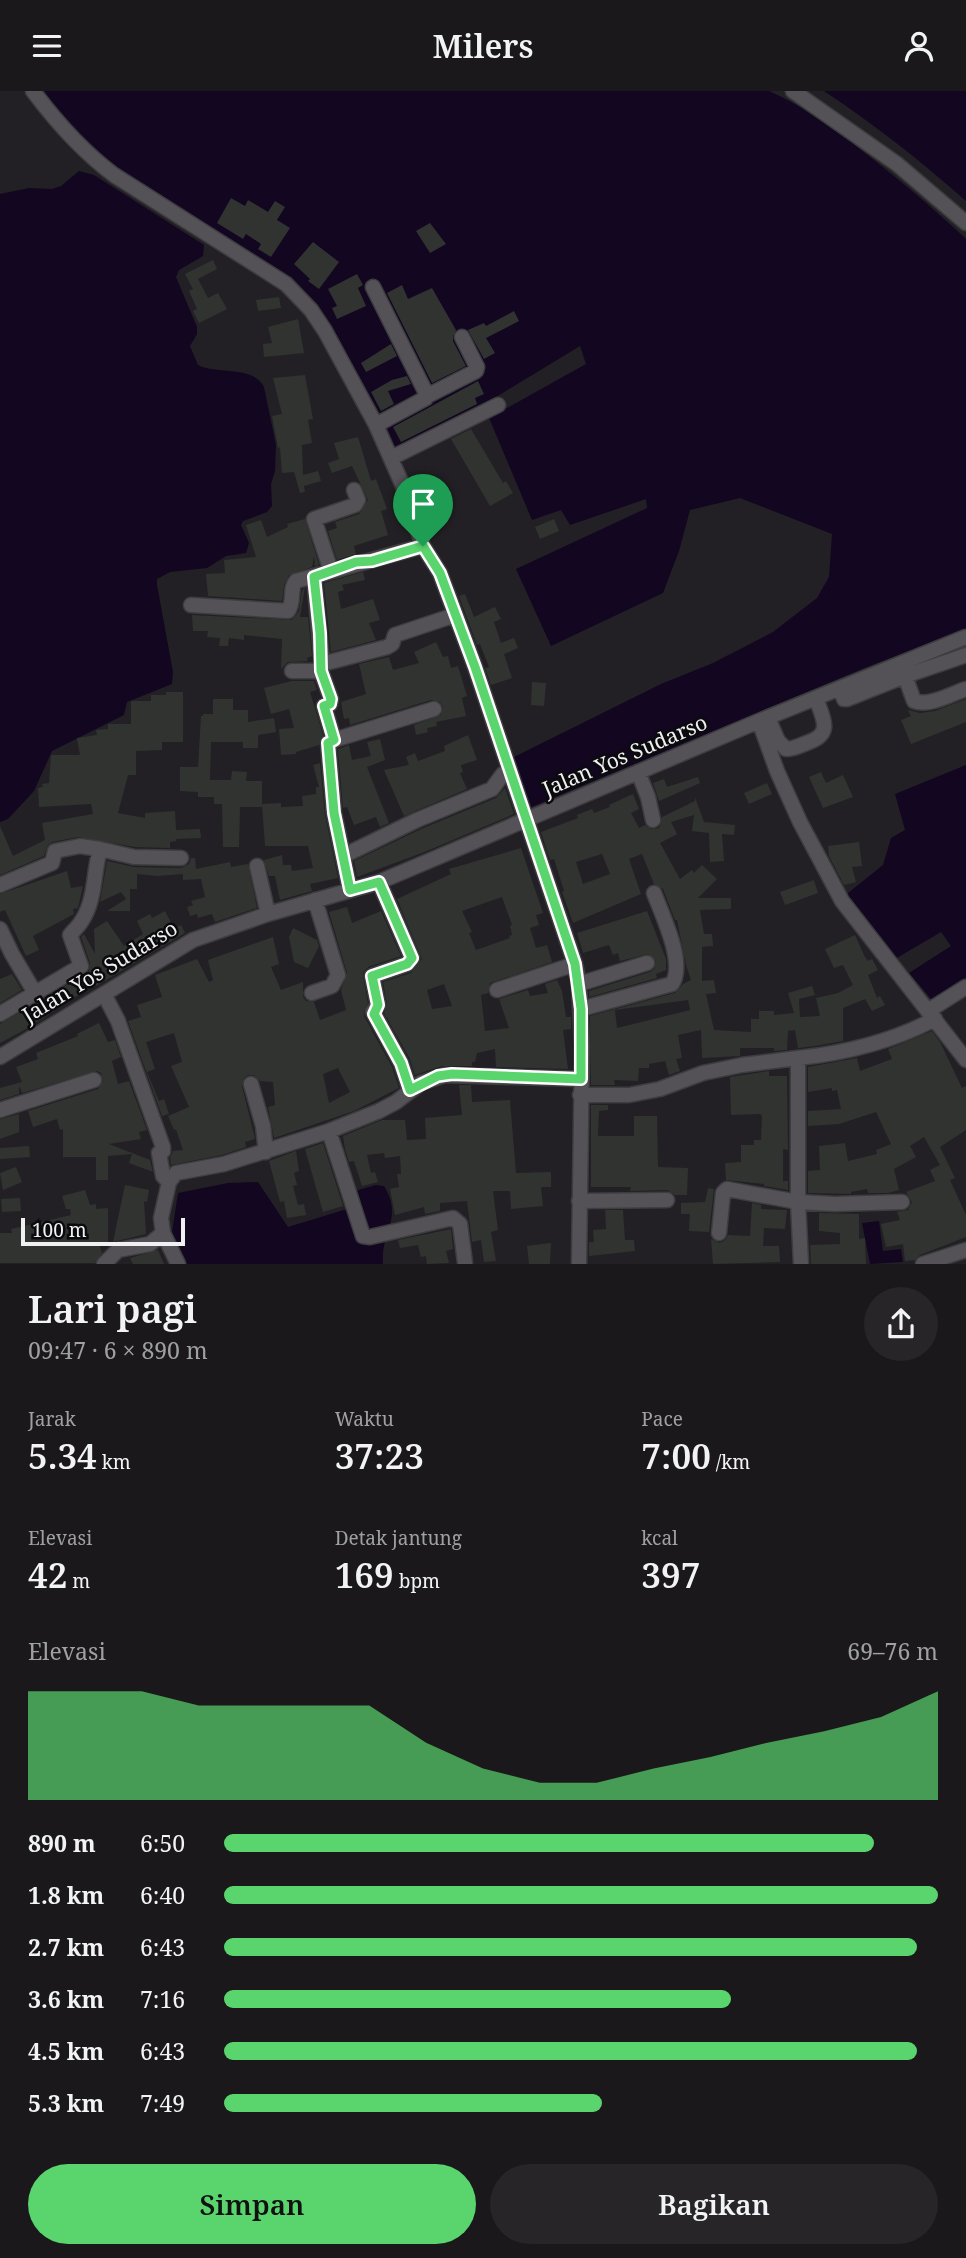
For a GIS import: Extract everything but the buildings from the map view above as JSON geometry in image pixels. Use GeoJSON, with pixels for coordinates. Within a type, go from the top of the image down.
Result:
{"type":"FeatureCollection","features":[{"type":"Feature","properties":{"kind":"street"},"geometry":{"type":"LineString","coordinates":[[33,91],[61,127],[92,159],[268,271],[299,296],[325,331],[376,425],[423,546],[440,573],[575,964],[581,1009],[579,1264]]}},
{"type":"Feature","properties":{"kind":"street"},"geometry":{"type":"LineString","coordinates":[[793,91],[897,164],[966,223]]}},
{"type":"Feature","properties":{"kind":"street"},"geometry":{"type":"LineString","coordinates":[[373,287],[427,396]]}},
{"type":"Feature","properties":{"kind":"street"},"geometry":{"type":"LineString","coordinates":[[376,425],[476,371],[477,367],[463,337]]}},
{"type":"Feature","properties":{"kind":"street"},"geometry":{"type":"LineString","coordinates":[[391,458],[498,405]]}},
{"type":"Feature","properties":{"kind":"street"},"geometry":{"type":"LineString","coordinates":[[331,571],[314,519],[355,505],[358,500],[354,490]]}},
{"type":"Feature","properties":{"kind":"street"},"geometry":{"type":"LineString","coordinates":[[191,605],[288,611],[291,608],[294,583],[423,546]]}},
{"type":"Feature","properties":{"kind":"street"},"geometry":{"type":"LineString","coordinates":[[314,577],[322,668],[331,699],[330,704],[324,706],[334,740]]}},
{"type":"Feature","properties":{"kind":"street"},"geometry":{"type":"LineString","coordinates":[[292,671],[322,668],[387,647],[392,644],[394,635],[455,615]]}},
{"type":"Feature","properties":{"kind":"street","name":"Jalan Yos Sudarso"},"geometry":{"type":"LineString","coordinates":[[0,1057],[193,940],[268,914],[379,882],[763,720],[966,638]]}},
{"type":"Feature","properties":{"kind":"street"},"geometry":{"type":"LineString","coordinates":[[840,688],[844,699],[847,699],[966,655]]}},
{"type":"Feature","properties":{"kind":"street"},"geometry":{"type":"LineString","coordinates":[[905,676],[914,701],[918,703],[926,703],[966,689]]}},
{"type":"Feature","properties":{"kind":"street"},"geometry":{"type":"LineString","coordinates":[[763,720],[786,749],[817,739],[822,736],[825,725],[816,698]]}},
{"type":"Feature","properties":{"kind":"street"},"geometry":{"type":"LineString","coordinates":[[350,890],[334,813],[328,743],[435,709]]}},
{"type":"Feature","properties":{"kind":"street"},"geometry":{"type":"LineString","coordinates":[[763,720],[777,771],[800,822],[842,901],[966,1060]]}},
{"type":"Feature","properties":{"kind":"street"},"geometry":{"type":"LineString","coordinates":[[343,856],[417,820],[492,789],[503,774],[509,771]]}},
{"type":"Feature","properties":{"kind":"street"},"geometry":{"type":"LineString","coordinates":[[638,772],[653,820]]}},
{"type":"Feature","properties":{"kind":"street"},"geometry":{"type":"LineString","coordinates":[[0,885],[52,863],[55,851],[80,846],[134,857],[181,858]]}},
{"type":"Feature","properties":{"kind":"street"},"geometry":{"type":"LineString","coordinates":[[0,1014],[80,965],[69,935],[80,924],[92,900],[94,871],[100,849]]}},
{"type":"Feature","properties":{"kind":"street"},"geometry":{"type":"LineString","coordinates":[[257,866],[268,914]]}},
{"type":"Feature","properties":{"kind":"street"},"geometry":{"type":"LineString","coordinates":[[379,882],[412,958],[407,964],[372,976],[378,1005],[373,1012],[401,1063],[410,1090]]}},
{"type":"Feature","properties":{"kind":"street"},"geometry":{"type":"LineString","coordinates":[[581,1009],[674,981],[677,970],[675,953],[654,893]]}},
{"type":"Feature","properties":{"kind":"street"},"geometry":{"type":"LineString","coordinates":[[312,993],[332,986],[338,975],[316,900]]}},
{"type":"Feature","properties":{"kind":"street"},"geometry":{"type":"LineString","coordinates":[[0,929],[35,993]]}},
{"type":"Feature","properties":{"kind":"street"},"geometry":{"type":"LineString","coordinates":[[579,984],[647,963]]}},
{"type":"Feature","properties":{"kind":"street"},"geometry":{"type":"LineString","coordinates":[[497,990],[575,964]]}},
{"type":"Feature","properties":{"kind":"street"},"geometry":{"type":"LineString","coordinates":[[580,1095],[629,1095],[660,1089],[703,1073],[742,1065],[841,1053],[913,1030],[966,987]]}},
{"type":"Feature","properties":{"kind":"street"},"geometry":{"type":"LineString","coordinates":[[104,994],[118,1021],[163,1147],[163,1151],[159,1153],[163,1175],[169,1182]]}},
{"type":"Feature","properties":{"kind":"street"},"geometry":{"type":"LineString","coordinates":[[798,1058],[797,1202],[801,1264]]}},
{"type":"Feature","properties":{"kind":"street"},"geometry":{"type":"LineString","coordinates":[[178,1264],[163,1233],[161,1218],[169,1182],[176,1173],[224,1164],[329,1131],[379,1111],[410,1090],[438,1076],[452,1074],[581,1079]]}},
{"type":"Feature","properties":{"kind":"street"},"geometry":{"type":"LineString","coordinates":[[0,1110],[94,1080]]}},
{"type":"Feature","properties":{"kind":"street"},"geometry":{"type":"LineString","coordinates":[[251,1084],[266,1152]]}},
{"type":"Feature","properties":{"kind":"street"},"geometry":{"type":"LineString","coordinates":[[329,1131],[363,1236],[370,1237],[453,1218],[460,1224],[465,1263]]}},
{"type":"Feature","properties":{"kind":"street"},"geometry":{"type":"LineString","coordinates":[[719,1233],[723,1193],[727,1189],[797,1202],[902,1202]]}},
{"type":"Feature","properties":{"kind":"street"},"geometry":{"type":"LineString","coordinates":[[579,1201],[667,1200]]}},
{"type":"Feature","properties":{"kind":"street"},"geometry":{"type":"LineString","coordinates":[[104,1264],[118,1250],[150,1244],[163,1233]]}},
{"type":"Feature","properties":{"kind":"street"},"geometry":{"type":"LineString","coordinates":[[923,1264],[939,1262],[966,1250]]}},
{"type":"Feature","properties":{"kind":"shaded area"},"geometry":{"type":"Polygon","coordinates":[[[43,91],[769,91],[801,108],[881,165],[966,239],[966,629],[867,667],[529,808],[512,758],[773,632],[817,598],[829,577],[832,534],[740,498],[690,510],[679,551],[663,593],[551,646],[516,569],[647,508],[646,499],[570,525],[561,510],[532,520],[489,418],[586,364],[580,346],[491,400],[394,451],[316,305],[285,274],[207,228],[91,151],[43,91]]]}},
{"type":"Feature","properties":{"kind":"shaded area"},"geometry":{"type":"Polygon","coordinates":[[[824,91],[966,91],[966,201],[897,144],[824,91]]]}},
{"type":"Feature","properties":{"kind":"shaded area"},"geometry":{"type":"Polygon","coordinates":[[[79,171],[94,175],[204,245],[203,256],[179,270],[176,277],[197,327],[197,334],[190,346],[198,365],[244,373],[259,380],[264,387],[276,445],[275,471],[271,484],[272,506],[267,512],[243,521],[241,525],[249,543],[246,553],[226,556],[207,568],[170,572],[157,579],[173,672],[172,684],[127,702],[124,715],[52,751],[34,791],[8,819],[0,822],[0,194],[29,188],[52,189],[61,186],[79,171]]]}},
{"type":"Feature","properties":{"kind":"shaded area"},"geometry":{"type":"Polygon","coordinates":[[[966,765],[966,978],[932,1000],[909,973],[951,946],[941,932],[895,959],[843,897],[883,865],[891,838],[905,830],[895,794],[966,765]]]}},
{"type":"Feature","properties":{"kind":"shaded area"},"geometry":{"type":"Polygon","coordinates":[[[258,1182],[288,1227],[347,1209],[358,1190],[376,1185],[384,1186],[390,1197],[392,1216],[383,1264],[185,1264],[171,1239],[178,1193],[228,1183],[258,1182]]]}},
{"type":"Feature","properties":{"kind":"shaded area"},"geometry":{"type":"Polygon","coordinates":[[[879,1221],[883,1251],[901,1249],[903,1262],[870,1264],[862,1223],[879,1221]]]}},
{"type":"Feature","properties":{"kind":"route"},"geometry":{"type":"LineString","coordinates":[[423,546],[440,573],[475,667],[575,964],[581,1009],[581,1079],[452,1074],[438,1076],[410,1090],[401,1063],[373,1012],[378,1005],[370,978],[373,974],[407,964],[411,961],[412,954],[379,882],[350,890],[334,813],[328,743],[334,740],[324,706],[331,703],[331,699],[321,671],[314,577],[356,562],[372,561],[423,546]]}}]}
